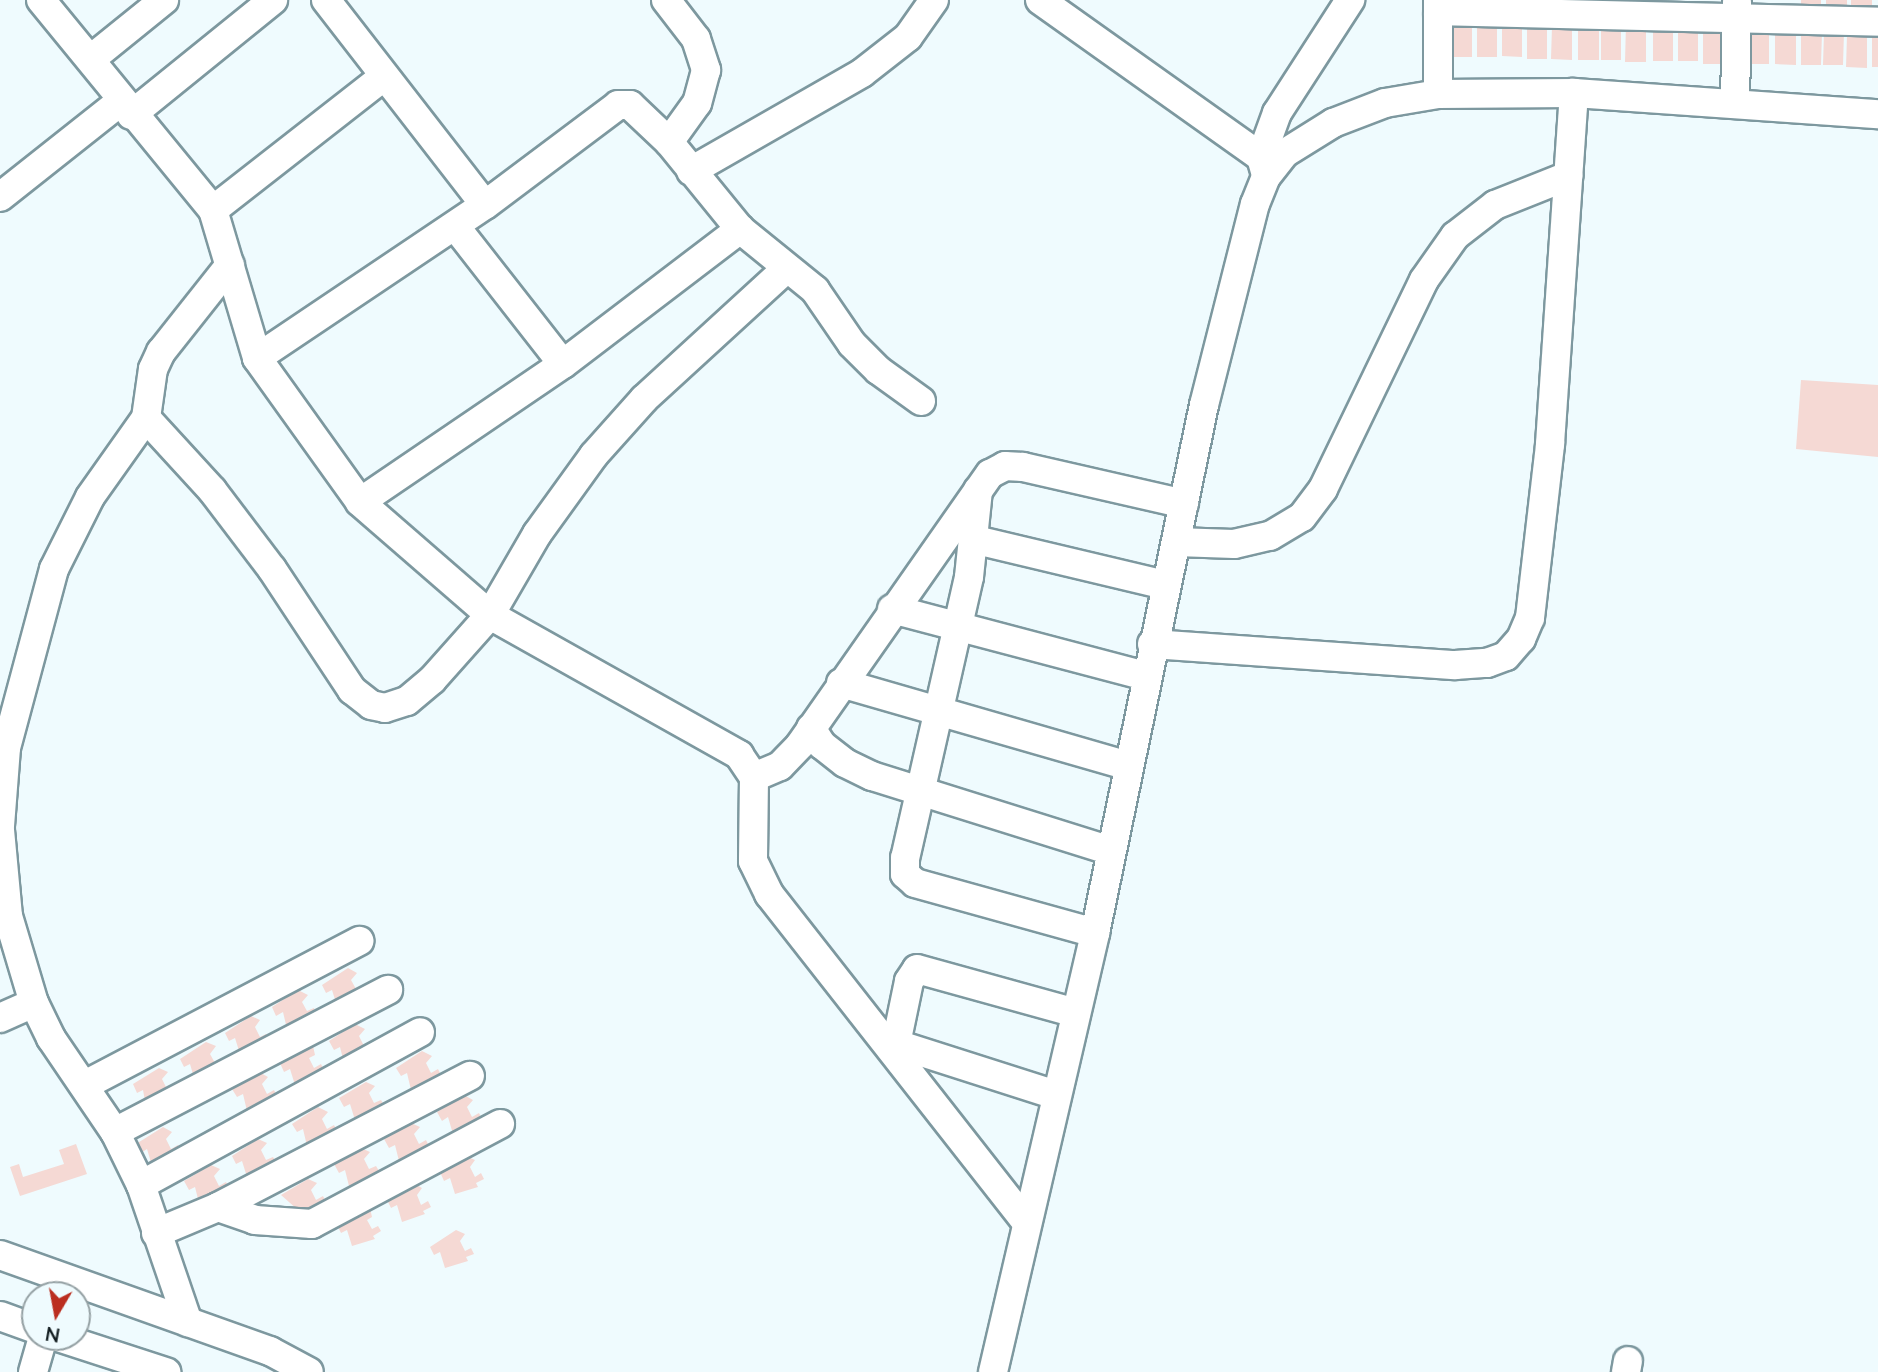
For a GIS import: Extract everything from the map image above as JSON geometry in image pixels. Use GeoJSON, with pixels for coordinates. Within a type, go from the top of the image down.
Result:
{"type":"FeatureCollection","features":[{"type":"Feature","properties":{"kind":"street"},"geometry":{"type":"LineString","coordinates":[[41,0],[125,108],[212,210],[257,358],[360,502],[490,615],[739,755],[754,777],[753,861],[769,894],[891,1042],[1025,1220]]}},
{"type":"Feature","properties":{"kind":"street"},"geometry":{"type":"LineString","coordinates":[[90,60],[164,0]]}},
{"type":"Feature","properties":{"kind":"street"},"geometry":{"type":"LineString","coordinates":[[0,197],[274,0]]}},
{"type":"Feature","properties":{"kind":"street"},"geometry":{"type":"LineString","coordinates":[[327,0],[383,77],[485,205]]}},
{"type":"Feature","properties":{"kind":"street"},"geometry":{"type":"LineString","coordinates":[[666,0],[696,39],[706,70],[698,103],[668,142]]}},
{"type":"Feature","properties":{"kind":"street"},"geometry":{"type":"LineString","coordinates":[[691,171],[862,74],[908,37],[933,0]]}},
{"type":"Feature","properties":{"kind":"street"},"geometry":{"type":"LineString","coordinates":[[1040,0],[1263,167]]}},
{"type":"Feature","properties":{"kind":"street"},"geometry":{"type":"LineString","coordinates":[[993,1372],[1025,1220],[1095,933],[1145,676],[1204,405],[1277,113],[1350,0]]}},
{"type":"Feature","properties":{"kind":"street"},"geometry":{"type":"LineString","coordinates":[[1438,94],[1438,5],[1737,9],[1878,22]]}},
{"type":"Feature","properties":{"kind":"street"},"geometry":{"type":"LineString","coordinates":[[1735,104],[1737,9]]}},
{"type":"Feature","properties":{"kind":"street"},"geometry":{"type":"LineString","coordinates":[[212,210],[383,77]]}},
{"type":"Feature","properties":{"kind":"street"},"geometry":{"type":"LineString","coordinates":[[1263,167],[1333,123],[1385,103],[1438,94],[1574,93],[1878,114]]}},
{"type":"Feature","properties":{"kind":"street"},"geometry":{"type":"LineString","coordinates":[[1152,644],[1455,665],[1487,663],[1506,656],[1521,639],[1530,618],[1552,430],[1574,93]]}},
{"type":"Feature","properties":{"kind":"street"},"geometry":{"type":"LineString","coordinates":[[257,358],[485,205],[618,105],[630,105],[642,113],[668,142],[740,229],[785,270],[815,290],[852,344],[878,370],[921,401]]}},
{"type":"Feature","properties":{"kind":"street"},"geometry":{"type":"LineString","coordinates":[[1176,542],[1234,544],[1270,536],[1302,517],[1323,489],[1424,280],[1455,236],[1495,205],[1568,176]]}},
{"type":"Feature","properties":{"kind":"street"},"geometry":{"type":"LineString","coordinates":[[455,226],[563,364]]}},
{"type":"Feature","properties":{"kind":"street"},"geometry":{"type":"LineString","coordinates":[[360,502],[563,364],[740,229]]}},
{"type":"Feature","properties":{"kind":"street"},"geometry":{"type":"LineString","coordinates":[[188,1322],[141,1185],[115,1132],[51,1038],[34,1003],[8,916],[0,828],[6,748],[54,569],[90,496],[146,418],[153,369],[161,352],[230,265]]}},
{"type":"Feature","properties":{"kind":"street"},"geometry":{"type":"LineString","coordinates":[[146,418],[212,490],[301,610],[352,690],[371,705],[385,708],[407,701],[490,615],[537,534],[594,455],[644,398],[785,270]]}},
{"type":"Feature","properties":{"kind":"street"},"geometry":{"type":"LineString","coordinates":[[754,777],[780,766],[811,728],[892,609],[990,474],[1005,466],[1023,467],[1184,504]]}},
{"type":"Feature","properties":{"kind":"street"},"geometry":{"type":"LineString","coordinates":[[978,490],[976,540],[922,793],[905,858],[905,874],[915,883],[1095,933]]}},
{"type":"Feature","properties":{"kind":"street"},"geometry":{"type":"LineString","coordinates":[[976,540],[1165,584]]}},
{"type":"Feature","properties":{"kind":"street"},"geometry":{"type":"LineString","coordinates":[[892,609],[958,629],[1145,676]]}},
{"type":"Feature","properties":{"kind":"street"},"geometry":{"type":"LineString","coordinates":[[841,683],[1128,766]]}},
{"type":"Feature","properties":{"kind":"street"},"geometry":{"type":"LineString","coordinates":[[811,728],[845,763],[922,793],[1111,850]]}},
{"type":"Feature","properties":{"kind":"street"},"geometry":{"type":"LineString","coordinates":[[85,1085],[359,941]]}},
{"type":"Feature","properties":{"kind":"street"},"geometry":{"type":"LineString","coordinates":[[891,1042],[911,973],[917,969],[1076,1013]]}},
{"type":"Feature","properties":{"kind":"street"},"geometry":{"type":"LineString","coordinates":[[115,1132],[388,989]]}},
{"type":"Feature","properties":{"kind":"street"},"geometry":{"type":"LineString","coordinates":[[0,1018],[34,1003]]}},
{"type":"Feature","properties":{"kind":"street"},"geometry":{"type":"LineString","coordinates":[[141,1185],[420,1032]]}},
{"type":"Feature","properties":{"kind":"street"},"geometry":{"type":"LineString","coordinates":[[891,1042],[1056,1095]]}},
{"type":"Feature","properties":{"kind":"street"},"geometry":{"type":"LineString","coordinates":[[156,1233],[218,1207],[470,1076]]}},
{"type":"Feature","properties":{"kind":"street"},"geometry":{"type":"LineString","coordinates":[[218,1207],[255,1220],[312,1224],[500,1124]]}},
{"type":"Feature","properties":{"kind":"street"},"geometry":{"type":"LineString","coordinates":[[0,1255],[49,1281]]}},
{"type":"Feature","properties":{"kind":"street"},"geometry":{"type":"LineString","coordinates":[[91,1295],[188,1322],[270,1351],[309,1372]]}},
{"type":"Feature","properties":{"kind":"street"},"geometry":{"type":"LineString","coordinates":[[0,1316],[21,1324]]}},
{"type":"Feature","properties":{"kind":"street"},"geometry":{"type":"LineString","coordinates":[[91,1348],[166,1372]]}},
{"type":"Feature","properties":{"kind":"street"},"geometry":{"type":"LineString","coordinates":[[33,1372],[39,1351]]}},
{"type":"Feature","properties":{"kind":"building"},"geometry":{"type":"Polygon","coordinates":[[[1801,0],[1821,0],[1821,12],[1801,12],[1801,0]]]}},
{"type":"Feature","properties":{"kind":"building"},"geometry":{"type":"Polygon","coordinates":[[[1826,0],[1847,0],[1847,11],[1826,11],[1826,0]]]}},
{"type":"Feature","properties":{"kind":"building"},"geometry":{"type":"Polygon","coordinates":[[[1851,0],[1872,0],[1872,11],[1851,11],[1851,0]]]}},
{"type":"Feature","properties":{"kind":"building"},"geometry":{"type":"Polygon","coordinates":[[[1452,24],[1472,24],[1472,57],[1451,57],[1452,24]]]}},
{"type":"Feature","properties":{"kind":"building"},"geometry":{"type":"Polygon","coordinates":[[[1477,24],[1497,24],[1497,57],[1477,57],[1477,24]]]}},
{"type":"Feature","properties":{"kind":"building"},"geometry":{"type":"Polygon","coordinates":[[[1502,24],[1522,24],[1522,57],[1502,56],[1502,24]]]}},
{"type":"Feature","properties":{"kind":"building"},"geometry":{"type":"Polygon","coordinates":[[[1626,24],[1646,25],[1646,62],[1625,62],[1626,24]]]}},
{"type":"Feature","properties":{"kind":"building"},"geometry":{"type":"Polygon","coordinates":[[[1527,26],[1547,26],[1547,59],[1527,59],[1527,26]]]}},
{"type":"Feature","properties":{"kind":"building"},"geometry":{"type":"Polygon","coordinates":[[[1552,26],[1572,26],[1572,60],[1551,59],[1552,26]]]}},
{"type":"Feature","properties":{"kind":"building"},"geometry":{"type":"Polygon","coordinates":[[[1578,27],[1599,27],[1599,60],[1578,60],[1578,27]]]}},
{"type":"Feature","properties":{"kind":"building"},"geometry":{"type":"Polygon","coordinates":[[[1601,27],[1621,27],[1621,60],[1601,60],[1601,27]]]}},
{"type":"Feature","properties":{"kind":"building"},"geometry":{"type":"Polygon","coordinates":[[[1653,28],[1673,29],[1673,61],[1653,61],[1653,28]]]}},
{"type":"Feature","properties":{"kind":"building"},"geometry":{"type":"Polygon","coordinates":[[[1678,28],[1698,28],[1698,61],[1678,61],[1678,28]]]}},
{"type":"Feature","properties":{"kind":"building"},"geometry":{"type":"Polygon","coordinates":[[[1703,31],[1723,31],[1723,64],[1703,64],[1703,31]]]}},
{"type":"Feature","properties":{"kind":"building"},"geometry":{"type":"Polygon","coordinates":[[[1749,31],[1769,31],[1769,64],[1748,64],[1749,31]]]}},
{"type":"Feature","properties":{"kind":"building"},"geometry":{"type":"Polygon","coordinates":[[[1775,31],[1796,32],[1796,65],[1775,64],[1775,31]]]}},
{"type":"Feature","properties":{"kind":"building"},"geometry":{"type":"Polygon","coordinates":[[[1801,32],[1822,32],[1821,65],[1801,65],[1801,32]]]}},
{"type":"Feature","properties":{"kind":"building"},"geometry":{"type":"Polygon","coordinates":[[[1824,32],[1844,32],[1843,65],[1823,65],[1824,32]]]}},
{"type":"Feature","properties":{"kind":"building"},"geometry":{"type":"Polygon","coordinates":[[[1872,34],[1878,34],[1878,67],[1872,67],[1872,34]]]}},
{"type":"Feature","properties":{"kind":"building"},"geometry":{"type":"Polygon","coordinates":[[[1847,35],[1867,35],[1867,68],[1846,67],[1847,35]]]}},
{"type":"Feature","properties":{"kind":"building"},"geometry":{"type":"Polygon","coordinates":[[[1801,380],[1878,385],[1878,457],[1796,449],[1801,380]]]}},
{"type":"Feature","properties":{"kind":"building"},"geometry":{"type":"Polygon","coordinates":[[[348,968],[357,973],[351,980],[356,989],[363,986],[366,991],[337,1006],[332,990],[326,993],[322,985],[348,968]]]}},
{"type":"Feature","properties":{"kind":"building"},"geometry":{"type":"Polygon","coordinates":[[[298,990],[308,995],[302,1002],[307,1011],[314,1008],[316,1014],[287,1029],[283,1012],[276,1016],[272,1007],[298,990]]]}},
{"type":"Feature","properties":{"kind":"building"},"geometry":{"type":"Polygon","coordinates":[[[251,1016],[260,1020],[255,1027],[260,1037],[266,1034],[269,1039],[240,1054],[235,1038],[229,1041],[225,1033],[251,1016]]]}},
{"type":"Feature","properties":{"kind":"building"},"geometry":{"type":"Polygon","coordinates":[[[355,1024],[365,1029],[359,1036],[364,1046],[371,1042],[374,1048],[344,1063],[340,1047],[334,1050],[329,1041],[355,1024]]]}},
{"type":"Feature","properties":{"kind":"building"},"geometry":{"type":"Polygon","coordinates":[[[206,1042],[216,1046],[210,1054],[215,1063],[222,1060],[224,1066],[195,1081],[190,1064],[184,1067],[180,1059],[206,1042]]]}},
{"type":"Feature","properties":{"kind":"building"},"geometry":{"type":"Polygon","coordinates":[[[313,1046],[315,1055],[309,1058],[314,1068],[321,1064],[324,1070],[295,1085],[290,1069],[284,1072],[280,1063],[313,1046]]]}},
{"type":"Feature","properties":{"kind":"building"},"geometry":{"type":"Polygon","coordinates":[[[422,1051],[432,1056],[426,1063],[431,1073],[438,1069],[441,1075],[432,1079],[434,1082],[411,1090],[407,1073],[401,1076],[396,1068],[422,1051]]]}},
{"type":"Feature","properties":{"kind":"building"},"geometry":{"type":"Polygon","coordinates":[[[159,1068],[168,1072],[162,1079],[167,1089],[145,1101],[143,1090],[137,1093],[133,1084],[159,1068]]]}},
{"type":"Feature","properties":{"kind":"building"},"geometry":{"type":"Polygon","coordinates":[[[259,1072],[268,1077],[262,1084],[267,1094],[274,1090],[277,1096],[247,1111],[243,1094],[237,1097],[232,1089],[259,1072]]]}},
{"type":"Feature","properties":{"kind":"building"},"geometry":{"type":"Polygon","coordinates":[[[366,1082],[375,1086],[369,1093],[374,1103],[381,1100],[384,1105],[376,1109],[378,1113],[355,1120],[350,1104],[344,1107],[339,1098],[366,1082]]]}},
{"type":"Feature","properties":{"kind":"building"},"geometry":{"type":"Polygon","coordinates":[[[464,1095],[473,1100],[467,1107],[472,1117],[479,1113],[482,1119],[453,1134],[448,1117],[442,1121],[437,1112],[464,1095]]]}},
{"type":"Feature","properties":{"kind":"building"},"geometry":{"type":"Polygon","coordinates":[[[318,1107],[328,1112],[322,1119],[327,1129],[334,1125],[337,1131],[307,1146],[303,1129],[297,1132],[292,1124],[318,1107]]]}},
{"type":"Feature","properties":{"kind":"building"},"geometry":{"type":"Polygon","coordinates":[[[411,1123],[420,1127],[414,1134],[419,1144],[426,1140],[429,1146],[421,1150],[422,1154],[399,1161],[395,1145],[389,1148],[384,1139],[411,1123]]]}},
{"type":"Feature","properties":{"kind":"building"},"geometry":{"type":"Polygon","coordinates":[[[163,1127],[172,1132],[166,1139],[171,1149],[178,1145],[181,1151],[152,1166],[147,1149],[141,1153],[136,1144],[163,1127]]]}},
{"type":"Feature","properties":{"kind":"building"},"geometry":{"type":"Polygon","coordinates":[[[258,1139],[267,1143],[261,1150],[266,1160],[273,1157],[276,1162],[247,1177],[242,1161],[236,1164],[232,1156],[258,1139]]]}},
{"type":"Feature","properties":{"kind":"building"},"geometry":{"type":"Polygon","coordinates":[[[76,1144],[87,1174],[20,1196],[10,1167],[19,1164],[23,1177],[64,1164],[59,1150],[76,1144]]]}},
{"type":"Feature","properties":{"kind":"building"},"geometry":{"type":"Polygon","coordinates":[[[361,1148],[370,1152],[364,1159],[369,1169],[376,1166],[379,1171],[371,1175],[373,1179],[349,1186],[345,1170],[339,1173],[334,1164],[361,1148]]]}},
{"type":"Feature","properties":{"kind":"building"},"geometry":{"type":"Polygon","coordinates":[[[466,1156],[475,1160],[470,1167],[475,1177],[481,1173],[484,1179],[476,1183],[478,1187],[455,1194],[450,1178],[444,1181],[440,1172],[466,1156]]]}},
{"type":"Feature","properties":{"kind":"building"},"geometry":{"type":"Polygon","coordinates":[[[211,1165],[220,1169],[214,1176],[219,1186],[226,1182],[229,1188],[199,1203],[195,1187],[189,1190],[184,1181],[211,1165]]]}},
{"type":"Feature","properties":{"kind":"building"},"geometry":{"type":"Polygon","coordinates":[[[308,1179],[317,1183],[311,1190],[316,1200],[323,1196],[326,1202],[306,1217],[281,1195],[308,1179]]]}},
{"type":"Feature","properties":{"kind":"building"},"geometry":{"type":"Polygon","coordinates":[[[413,1183],[422,1188],[417,1195],[421,1205],[428,1201],[431,1207],[423,1211],[425,1214],[402,1222],[397,1205],[391,1208],[387,1200],[413,1183]]]}},
{"type":"Feature","properties":{"kind":"building"},"geometry":{"type":"Polygon","coordinates":[[[370,1208],[372,1217],[367,1220],[372,1229],[378,1226],[381,1231],[373,1236],[375,1239],[352,1246],[347,1230],[341,1233],[337,1225],[370,1208]]]}},
{"type":"Feature","properties":{"kind":"building"},"geometry":{"type":"Polygon","coordinates":[[[456,1230],[465,1234],[460,1241],[465,1251],[471,1248],[474,1254],[466,1257],[468,1261],[445,1268],[440,1252],[434,1255],[430,1247],[456,1230]]]}}]}
